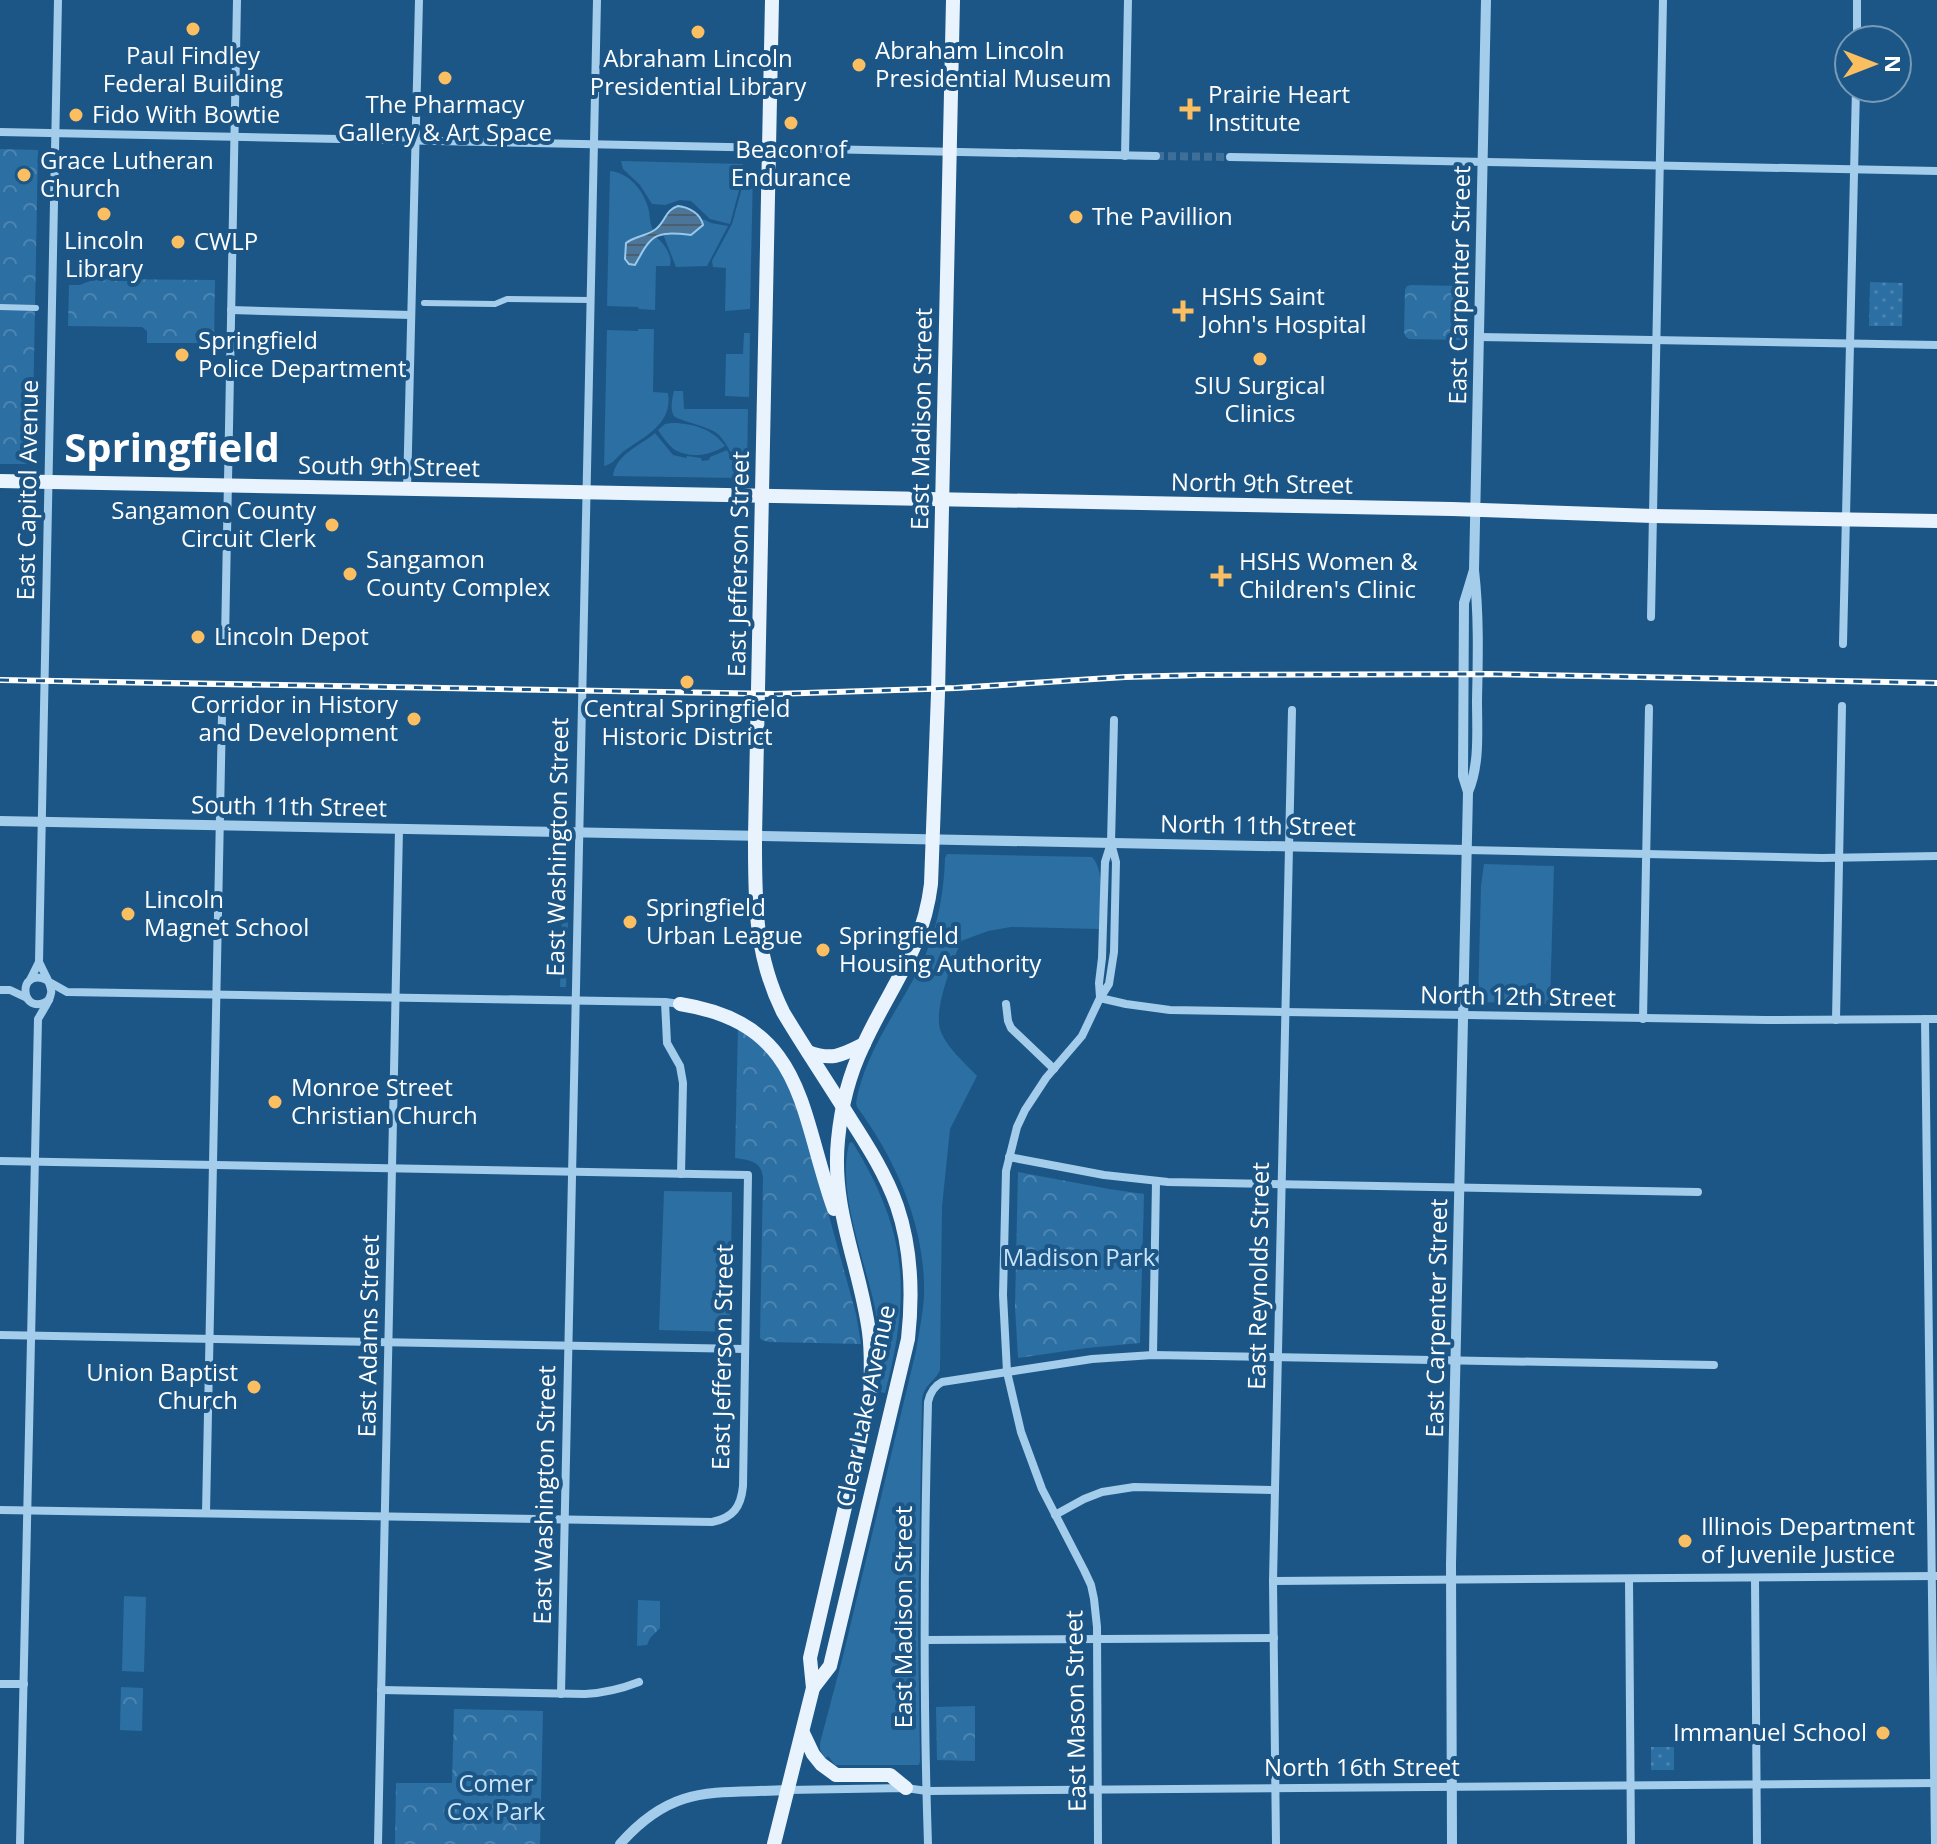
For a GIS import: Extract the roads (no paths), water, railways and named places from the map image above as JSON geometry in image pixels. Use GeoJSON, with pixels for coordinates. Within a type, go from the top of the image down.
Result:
{"type":"FeatureCollection","features":[{"type":"Feature","properties":{"kind":"main road","name":"East Jefferson Street"},"geometry":{"type":"LineString","coordinates":[[772,0],[755,895],[760,948],[774,993],[843,1108]]}},
{"type":"Feature","properties":{"kind":"main road","name":"East Madison Street"},"geometry":{"type":"LineString","coordinates":[[843,1108],[849,1082],[864,1044],[912,955],[929,900],[934,839],[953,0]]}},
{"type":"Feature","properties":{"kind":"main road","name":"South 9th Street"},"geometry":{"type":"LineString","coordinates":[[0,481],[586,493]]}},
{"type":"Feature","properties":{"kind":"main road","name":"North 9th Street"},"geometry":{"type":"LineString","coordinates":[[586,493],[1937,521]]}},
{"type":"Feature","properties":{"kind":"main road"},"geometry":{"type":"LineString","coordinates":[[672,1003],[710,1010],[737,1021],[766,1042],[785,1065],[801,1097],[825,1184],[853,1262]]}},
{"type":"Feature","properties":{"kind":"main road"},"geometry":{"type":"LineString","coordinates":[[808,1052],[834,1057],[864,1044]]}},
{"type":"Feature","properties":{"kind":"main road","name":"Clear Lake Avenue"},"geometry":{"type":"LineString","coordinates":[[774,1844],[813,1688],[810,1658],[870,1399],[872,1356],[869,1332],[842,1221],[838,1191],[838,1140],[843,1108]]}},
{"type":"Feature","properties":{"kind":"main road","name":"Clear Lake Avenue"},"geometry":{"type":"LineString","coordinates":[[813,1688],[830,1666],[908,1339],[912,1295],[908,1249],[898,1208],[877,1162],[843,1108]]}},
{"type":"Feature","properties":{"kind":"main road"},"geometry":{"type":"LineString","coordinates":[[803,1733],[813,1754],[836,1775],[890,1775],[906,1788]]}},
{"type":"Feature","properties":{"kind":"street","name":"East Capitol Avenue"},"geometry":{"type":"LineString","coordinates":[[29,981],[39,962],[58,0]]}},
{"type":"Feature","properties":{"kind":"street"},"geometry":{"type":"LineString","coordinates":[[225,641],[237,0]]}},
{"type":"Feature","properties":{"kind":"street"},"geometry":{"type":"LineString","coordinates":[[407,490],[419,0]]}},
{"type":"Feature","properties":{"kind":"street","name":"East Washington Street"},"geometry":{"type":"LineString","coordinates":[[561,1694],[597,0]]}},
{"type":"Feature","properties":{"kind":"street"},"geometry":{"type":"LineString","coordinates":[[1125,156],[1128,0]]}},
{"type":"Feature","properties":{"kind":"street","name":"East Carpenter Street"},"geometry":{"type":"LineString","coordinates":[[1452,1844],[1451,1580],[1468,792],[1463,776],[1464,603],[1474,570],[1486,0]]}},
{"type":"Feature","properties":{"kind":"street"},"geometry":{"type":"LineString","coordinates":[[1651,617],[1663,0]]}},
{"type":"Feature","properties":{"kind":"street"},"geometry":{"type":"LineString","coordinates":[[1857,0],[1857,24]]}},
{"type":"Feature","properties":{"kind":"street"},"geometry":{"type":"LineString","coordinates":[[1843,644],[1856,104]]}},
{"type":"Feature","properties":{"kind":"street"},"geometry":{"type":"LineString","coordinates":[[0,132],[1156,156]]}},
{"type":"Feature","properties":{"kind":"street"},"geometry":{"type":"LineString","coordinates":[[1230,157],[1937,171]]}},
{"type":"Feature","properties":{"kind":"street"},"geometry":{"type":"LineString","coordinates":[[424,303],[495,304],[507,299],[590,300]]}},
{"type":"Feature","properties":{"kind":"street"},"geometry":{"type":"LineString","coordinates":[[0,307],[36,308]]}},
{"type":"Feature","properties":{"kind":"street"},"geometry":{"type":"LineString","coordinates":[[231,310],[411,315]]}},
{"type":"Feature","properties":{"kind":"street"},"geometry":{"type":"LineString","coordinates":[[1479,337],[1937,345]]}},
{"type":"Feature","properties":{"kind":"street"},"geometry":{"type":"LineString","coordinates":[[1836,1020],[1842,706]]}},
{"type":"Feature","properties":{"kind":"street"},"geometry":{"type":"LineString","coordinates":[[1643,1019],[1649,708]]}},
{"type":"Feature","properties":{"kind":"street","name":"East Reynolds Street"},"geometry":{"type":"LineString","coordinates":[[1276,1844],[1273,1581],[1292,710]]}},
{"type":"Feature","properties":{"kind":"street"},"geometry":{"type":"LineString","coordinates":[[206,1513],[222,714]]}},
{"type":"Feature","properties":{"kind":"street","name":"East Mason Street"},"geometry":{"type":"LineString","coordinates":[[1098,1844],[1094,1599],[1091,1585],[1031,1463],[1021,1432],[1007,1372],[1003,1295],[1005,1185],[1017,1127],[1034,1095],[1082,1036],[1100,998],[1105,862],[1111,843],[1114,720]]}},
{"type":"Feature","properties":{"kind":"street","name":"South 11th Street"},"geometry":{"type":"LineString","coordinates":[[0,821],[578,832]]}},
{"type":"Feature","properties":{"kind":"street","name":"East Adams Street"},"geometry":{"type":"LineString","coordinates":[[378,1844],[399,829]]}},
{"type":"Feature","properties":{"kind":"street","name":"North 11th Street"},"geometry":{"type":"LineString","coordinates":[[578,832],[1645,854],[1937,856]]}},
{"type":"Feature","properties":{"kind":"street"},"geometry":{"type":"LineString","coordinates":[[20,1844],[38,1019],[53,991],[39,962]]}},
{"type":"Feature","properties":{"kind":"street"},"geometry":{"type":"LineString","coordinates":[[5,990],[39,977],[67,992]]}},
{"type":"Feature","properties":{"kind":"street"},"geometry":{"type":"LineString","coordinates":[[29,981],[25,991],[38,1019]]}},
{"type":"Feature","properties":{"kind":"street"},"geometry":{"type":"LineString","coordinates":[[0,1161],[681,1174],[682,1074],[667,1043],[672,1003],[67,992],[41,1005],[5,990]]}},
{"type":"Feature","properties":{"kind":"street","name":"North 12th Street"},"geometry":{"type":"LineString","coordinates":[[1100,998],[1170,1010],[1285,1013],[1643,1019],[1937,1019]]}},
{"type":"Feature","properties":{"kind":"street"},"geometry":{"type":"LineString","coordinates":[[1006,1004],[1011,1028],[1054,1069]]}},
{"type":"Feature","properties":{"kind":"street"},"geometry":{"type":"LineString","coordinates":[[1925,1019],[1932,1190],[1935,1844]]}},
{"type":"Feature","properties":{"kind":"street"},"geometry":{"type":"LineString","coordinates":[[1009,1157],[1156,1182],[1698,1192]]}},
{"type":"Feature","properties":{"kind":"street","name":"East Jefferson Street"},"geometry":{"type":"LineString","coordinates":[[564,1520],[712,1522],[732,1515],[742,1498],[748,1175],[681,1174]]}},
{"type":"Feature","properties":{"kind":"street"},"geometry":{"type":"LineString","coordinates":[[1153,1355],[1156,1182]]}},
{"type":"Feature","properties":{"kind":"street"},"geometry":{"type":"LineString","coordinates":[[0,1335],[745,1349]]}},
{"type":"Feature","properties":{"kind":"street"},"geometry":{"type":"LineString","coordinates":[[1007,1372],[1092,1359],[1153,1355],[1714,1365]]}},
{"type":"Feature","properties":{"kind":"street","name":"East Madison Street"},"geometry":{"type":"LineString","coordinates":[[928,1844],[925,1640],[928,1402],[932,1390],[942,1382],[1007,1372]]}},
{"type":"Feature","properties":{"kind":"street"},"geometry":{"type":"LineString","coordinates":[[1055,1515],[1102,1492],[1134,1487],[1275,1490]]}},
{"type":"Feature","properties":{"kind":"street"},"geometry":{"type":"LineString","coordinates":[[0,1510],[564,1520]]}},
{"type":"Feature","properties":{"kind":"street"},"geometry":{"type":"LineString","coordinates":[[1273,1581],[1935,1576]]}},
{"type":"Feature","properties":{"kind":"street"},"geometry":{"type":"LineString","coordinates":[[1629,1579],[1631,1844]]}},
{"type":"Feature","properties":{"kind":"street"},"geometry":{"type":"LineString","coordinates":[[1755,1579],[1757,1844]]}},
{"type":"Feature","properties":{"kind":"street"},"geometry":{"type":"LineString","coordinates":[[925,1640],[1274,1638]]}},
{"type":"Feature","properties":{"kind":"street"},"geometry":{"type":"LineString","coordinates":[[381,1690],[598,1694],[639,1682]]}},
{"type":"Feature","properties":{"kind":"street"},"geometry":{"type":"LineString","coordinates":[[0,1684],[24,1684]]}},
{"type":"Feature","properties":{"kind":"street","name":"North 16th Street"},"geometry":{"type":"LineString","coordinates":[[787,1790],[1936,1784]]}},
{"type":"Feature","properties":{"kind":"street"},"geometry":{"type":"LineString","coordinates":[[620,1844],[637,1825],[657,1810],[690,1796],[787,1790]]}},
{"type":"Feature","properties":{"kind":"tunnel"},"geometry":{"type":"LineString","coordinates":[[1156,156],[1230,157]]}},
{"type":"Feature","properties":{"kind":"railway"},"geometry":{"type":"LineString","coordinates":[[0,680],[775,694],[1203,675],[1490,674],[1937,683]]}},
{"type":"Feature","properties":{"kind":"place","name":"Paul Findley Federal Building"},"geometry":{"type":"Point","coordinates":[193,29]}},
{"type":"Feature","properties":{"kind":"place","name":"Abraham Lincoln Presidential Library"},"geometry":{"type":"Point","coordinates":[698,32]}},
{"type":"Feature","properties":{"kind":"place","name":"Abraham Lincoln Presidential Museum"},"geometry":{"type":"Point","coordinates":[859,65]}},
{"type":"Feature","properties":{"kind":"place","name":"The Pharmacy Gallery & Art Space"},"geometry":{"type":"Point","coordinates":[445,78]}},
{"type":"Feature","properties":{"kind":"place","name":"Prairie Heart Institute"},"geometry":{"type":"Point","coordinates":[1190,109]}},
{"type":"Feature","properties":{"kind":"place","name":"Fido With Bowtie"},"geometry":{"type":"Point","coordinates":[76,115]}},
{"type":"Feature","properties":{"kind":"place","name":"Beacon of Endurance"},"geometry":{"type":"Point","coordinates":[791,123]}},
{"type":"Feature","properties":{"kind":"place","name":"Grace Lutheran Church"},"geometry":{"type":"Point","coordinates":[24,175]}},
{"type":"Feature","properties":{"kind":"place","name":"Lincoln Library"},"geometry":{"type":"Point","coordinates":[104,214]}},
{"type":"Feature","properties":{"kind":"place","name":"The Pavillion"},"geometry":{"type":"Point","coordinates":[1076,217]}},
{"type":"Feature","properties":{"kind":"place","name":"CWLP"},"geometry":{"type":"Point","coordinates":[178,242]}},
{"type":"Feature","properties":{"kind":"place","name":"HSHS Saint John's Hospital"},"geometry":{"type":"Point","coordinates":[1183,311]}},
{"type":"Feature","properties":{"kind":"place","name":"Springfield Police Department"},"geometry":{"type":"Point","coordinates":[182,355]}},
{"type":"Feature","properties":{"kind":"place","name":"SIU Surgical Clinics"},"geometry":{"type":"Point","coordinates":[1260,359]}},
{"type":"Feature","properties":{"kind":"place","name":"Sangamon County Circuit Clerk"},"geometry":{"type":"Point","coordinates":[332,525]}},
{"type":"Feature","properties":{"kind":"place","name":"Sangamon County Complex"},"geometry":{"type":"Point","coordinates":[350,574]}},
{"type":"Feature","properties":{"kind":"place","name":"HSHS Women & Children's Clinic"},"geometry":{"type":"Point","coordinates":[1221,576]}},
{"type":"Feature","properties":{"kind":"place","name":"Lincoln Depot"},"geometry":{"type":"Point","coordinates":[198,637]}},
{"type":"Feature","properties":{"kind":"place","name":"Central Springfield Historic District"},"geometry":{"type":"Point","coordinates":[687,682]}},
{"type":"Feature","properties":{"kind":"place","name":"Corridor in History and Development"},"geometry":{"type":"Point","coordinates":[414,719]}},
{"type":"Feature","properties":{"kind":"place","name":"Lincoln Magnet School"},"geometry":{"type":"Point","coordinates":[128,914]}},
{"type":"Feature","properties":{"kind":"place","name":"Springfield Urban League"},"geometry":{"type":"Point","coordinates":[630,922]}},
{"type":"Feature","properties":{"kind":"place","name":"Springfield Housing Authority"},"geometry":{"type":"Point","coordinates":[823,950]}},
{"type":"Feature","properties":{"kind":"place","name":"Monroe Street Christian Church"},"geometry":{"type":"Point","coordinates":[275,1102]}},
{"type":"Feature","properties":{"kind":"place","name":"Union Baptist Church"},"geometry":{"type":"Point","coordinates":[254,1387]}},
{"type":"Feature","properties":{"kind":"place","name":"Illinois Department of Juvenile Justice"},"geometry":{"type":"Point","coordinates":[1685,1541]}},
{"type":"Feature","properties":{"kind":"place","name":"Immanuel School"},"geometry":{"type":"Point","coordinates":[1883,1733]}},
{"type":"Feature","properties":{"kind":"district","name":"Springfield"},"geometry":{"type":"Point","coordinates":[172,448]}},
{"type":"Feature","properties":{"kind":"park label","name":"Madison Park"},"geometry":{"type":"Point","coordinates":[1079,1258]}},
{"type":"Feature","properties":{"kind":"park label","name":"Comer Cox Park"},"geometry":{"type":"Point","coordinates":[496,1798]}}]}
